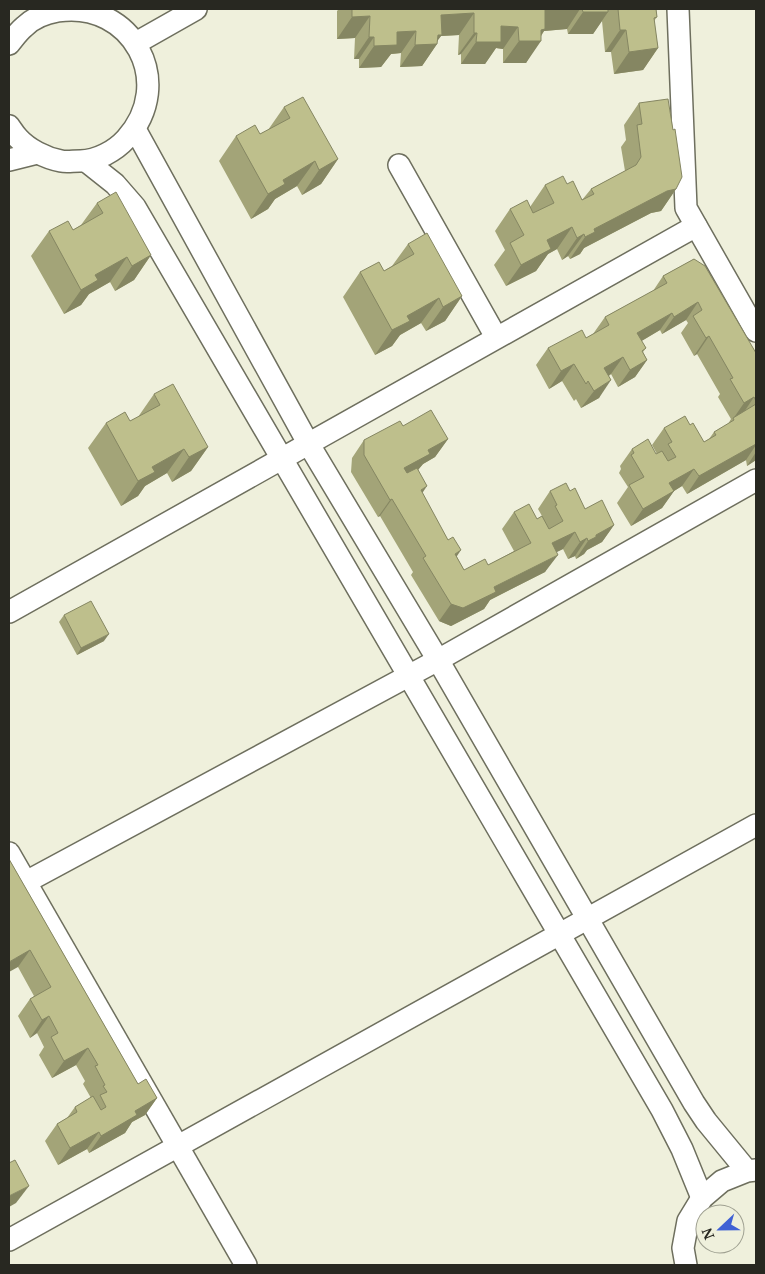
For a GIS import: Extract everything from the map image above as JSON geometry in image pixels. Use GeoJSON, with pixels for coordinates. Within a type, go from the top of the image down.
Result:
{"type":"FeatureCollection","features":[{"type":"Feature","properties":{"kind":"street"},"geometry":{"type":"LineString","coordinates":[[9,44],[24,26],[46,13],[71,9],[96,12],[118,24],[136,43],[146,63],[149,86],[145,108],[135,129],[122,144],[105,155],[86,161],[61,161],[37,153],[18,139],[9,126]]}},
{"type":"Feature","properties":{"kind":"street"},"geometry":{"type":"LineString","coordinates":[[136,43],[196,9]]}},
{"type":"Feature","properties":{"kind":"street"},"geometry":{"type":"LineString","coordinates":[[678,9],[686,208],[756,331]]}},
{"type":"Feature","properties":{"kind":"street"},"geometry":{"type":"LineString","coordinates":[[135,129],[308,443],[438,660],[694,1103],[706,1121],[751,1171],[722,1181],[702,1198],[688,1221],[684,1257],[669,1265]]}},
{"type":"Feature","properties":{"kind":"street"},"geometry":{"type":"LineString","coordinates":[[9,160],[37,153]]}},
{"type":"Feature","properties":{"kind":"street"},"geometry":{"type":"LineString","coordinates":[[86,161],[115,184],[135,207],[662,1110],[682,1149],[702,1198]]}},
{"type":"Feature","properties":{"kind":"street"},"geometry":{"type":"LineString","coordinates":[[399,165],[496,337]]}},
{"type":"Feature","properties":{"kind":"street"},"geometry":{"type":"LineString","coordinates":[[9,612],[696,226]]}},
{"type":"Feature","properties":{"kind":"street"},"geometry":{"type":"LineString","coordinates":[[26,882],[409,676],[756,480]]}},
{"type":"Feature","properties":{"kind":"street"},"geometry":{"type":"LineString","coordinates":[[9,1240],[756,825]]}},
{"type":"Feature","properties":{"kind":"street"},"geometry":{"type":"LineString","coordinates":[[9,853],[246,1265]]}},
{"type":"Feature","properties":{"kind":"building"},"geometry":{"type":"Polygon","coordinates":[[[352,9],[559,9],[545,10],[545,29],[541,30],[541,41],[519,41],[518,27],[501,26],[501,42],[476,42],[477,33],[474,33],[474,13],[441,15],[442,35],[438,35],[437,44],[415,45],[416,31],[397,32],[397,45],[374,46],[374,37],[369,37],[370,16],[352,17],[352,9]]]}},
{"type":"Feature","properties":{"kind":"building"},"geometry":{"type":"Polygon","coordinates":[[[582,9],[608,9],[608,12],[583,12],[582,9]]]}},
{"type":"Feature","properties":{"kind":"building"},"geometry":{"type":"Polygon","coordinates":[[[618,9],[656,9],[657,17],[654,18],[658,48],[629,52],[626,30],[620,30],[618,9]]]}},
{"type":"Feature","properties":{"kind":"building"},"geometry":{"type":"Polygon","coordinates":[[[303,97],[338,159],[319,170],[315,161],[283,180],[285,184],[268,194],[236,136],[255,125],[260,134],[290,118],[284,107],[303,97]]]}},
{"type":"Feature","properties":{"kind":"building"},"geometry":{"type":"Polygon","coordinates":[[[668,99],[673,130],[675,129],[682,177],[676,189],[667,191],[594,229],[595,232],[585,237],[584,234],[577,238],[572,227],[547,240],[551,249],[521,265],[510,243],[524,235],[510,209],[527,200],[533,213],[554,203],[545,185],[563,176],[567,184],[573,181],[582,200],[594,194],[591,189],[636,165],[641,157],[637,125],[642,124],[639,103],[668,99]]]}},
{"type":"Feature","properties":{"kind":"building"},"geometry":{"type":"Polygon","coordinates":[[[116,192],[151,255],[132,266],[127,257],[95,275],[98,280],[81,290],[49,231],[68,221],[73,230],[103,213],[97,203],[116,192]]]}},
{"type":"Feature","properties":{"kind":"building"},"geometry":{"type":"Polygon","coordinates":[[[427,233],[462,296],[443,307],[439,298],[407,316],[410,321],[392,330],[360,272],[379,262],[384,271],[414,254],[408,244],[427,233]]]}},
{"type":"Feature","properties":{"kind":"building"},"geometry":{"type":"Polygon","coordinates":[[[694,259],[705,266],[756,353],[756,401],[754,397],[744,403],[730,379],[733,378],[709,336],[706,338],[693,316],[702,310],[698,302],[674,317],[672,313],[637,333],[646,348],[642,351],[647,360],[630,370],[623,357],[604,368],[611,380],[594,391],[588,381],[586,384],[574,364],[561,371],[548,348],[582,330],[586,338],[609,325],[605,317],[667,283],[663,276],[694,259]]]}},
{"type":"Feature","properties":{"kind":"building"},"geometry":{"type":"Polygon","coordinates":[[[173,384],[208,447],[189,457],[184,449],[152,467],[155,472],[138,481],[106,423],[125,412],[130,421],[160,405],[154,394],[173,384]]]}},
{"type":"Feature","properties":{"kind":"building"},"geometry":{"type":"Polygon","coordinates":[[[756,404],[756,444],[699,476],[694,469],[669,483],[674,491],[643,509],[629,485],[644,477],[631,455],[634,453],[632,449],[648,439],[656,454],[662,451],[668,461],[676,457],[668,444],[672,442],[664,428],[685,416],[690,425],[693,423],[704,442],[716,435],[714,432],[734,420],[733,418],[756,404]]]}},
{"type":"Feature","properties":{"kind":"building"},"geometry":{"type":"Polygon","coordinates":[[[431,410],[448,439],[428,450],[430,454],[404,468],[407,473],[417,468],[427,486],[421,490],[448,540],[453,537],[461,550],[455,554],[464,570],[485,559],[488,565],[531,543],[514,512],[529,504],[537,519],[542,516],[549,529],[563,521],[550,491],[566,483],[570,491],[575,488],[585,509],[602,500],[614,525],[588,541],[587,538],[580,542],[575,532],[552,543],[558,555],[494,587],[496,592],[463,608],[451,604],[423,558],[426,556],[364,455],[364,440],[400,421],[403,426],[431,410]]]}},
{"type":"Feature","properties":{"kind":"building"},"geometry":{"type":"Polygon","coordinates":[[[91,601],[109,634],[81,648],[64,615],[91,601]]]}},
{"type":"Feature","properties":{"kind":"building"},"geometry":{"type":"Polygon","coordinates":[[[9,859],[138,1084],[146,1079],[157,1098],[135,1111],[137,1115],[101,1136],[99,1132],[70,1148],[57,1124],[77,1112],[75,1107],[93,1096],[101,1110],[106,1107],[100,1095],[107,1092],[95,1066],[98,1065],[88,1048],[64,1061],[51,1037],[58,1033],[49,1016],[42,1020],[30,999],[51,987],[30,950],[9,962],[9,859]]]}},
{"type":"Feature","properties":{"kind":"building"},"geometry":{"type":"Polygon","coordinates":[[[15,1160],[29,1186],[9,1196],[9,1163],[15,1160]]]}}]}
